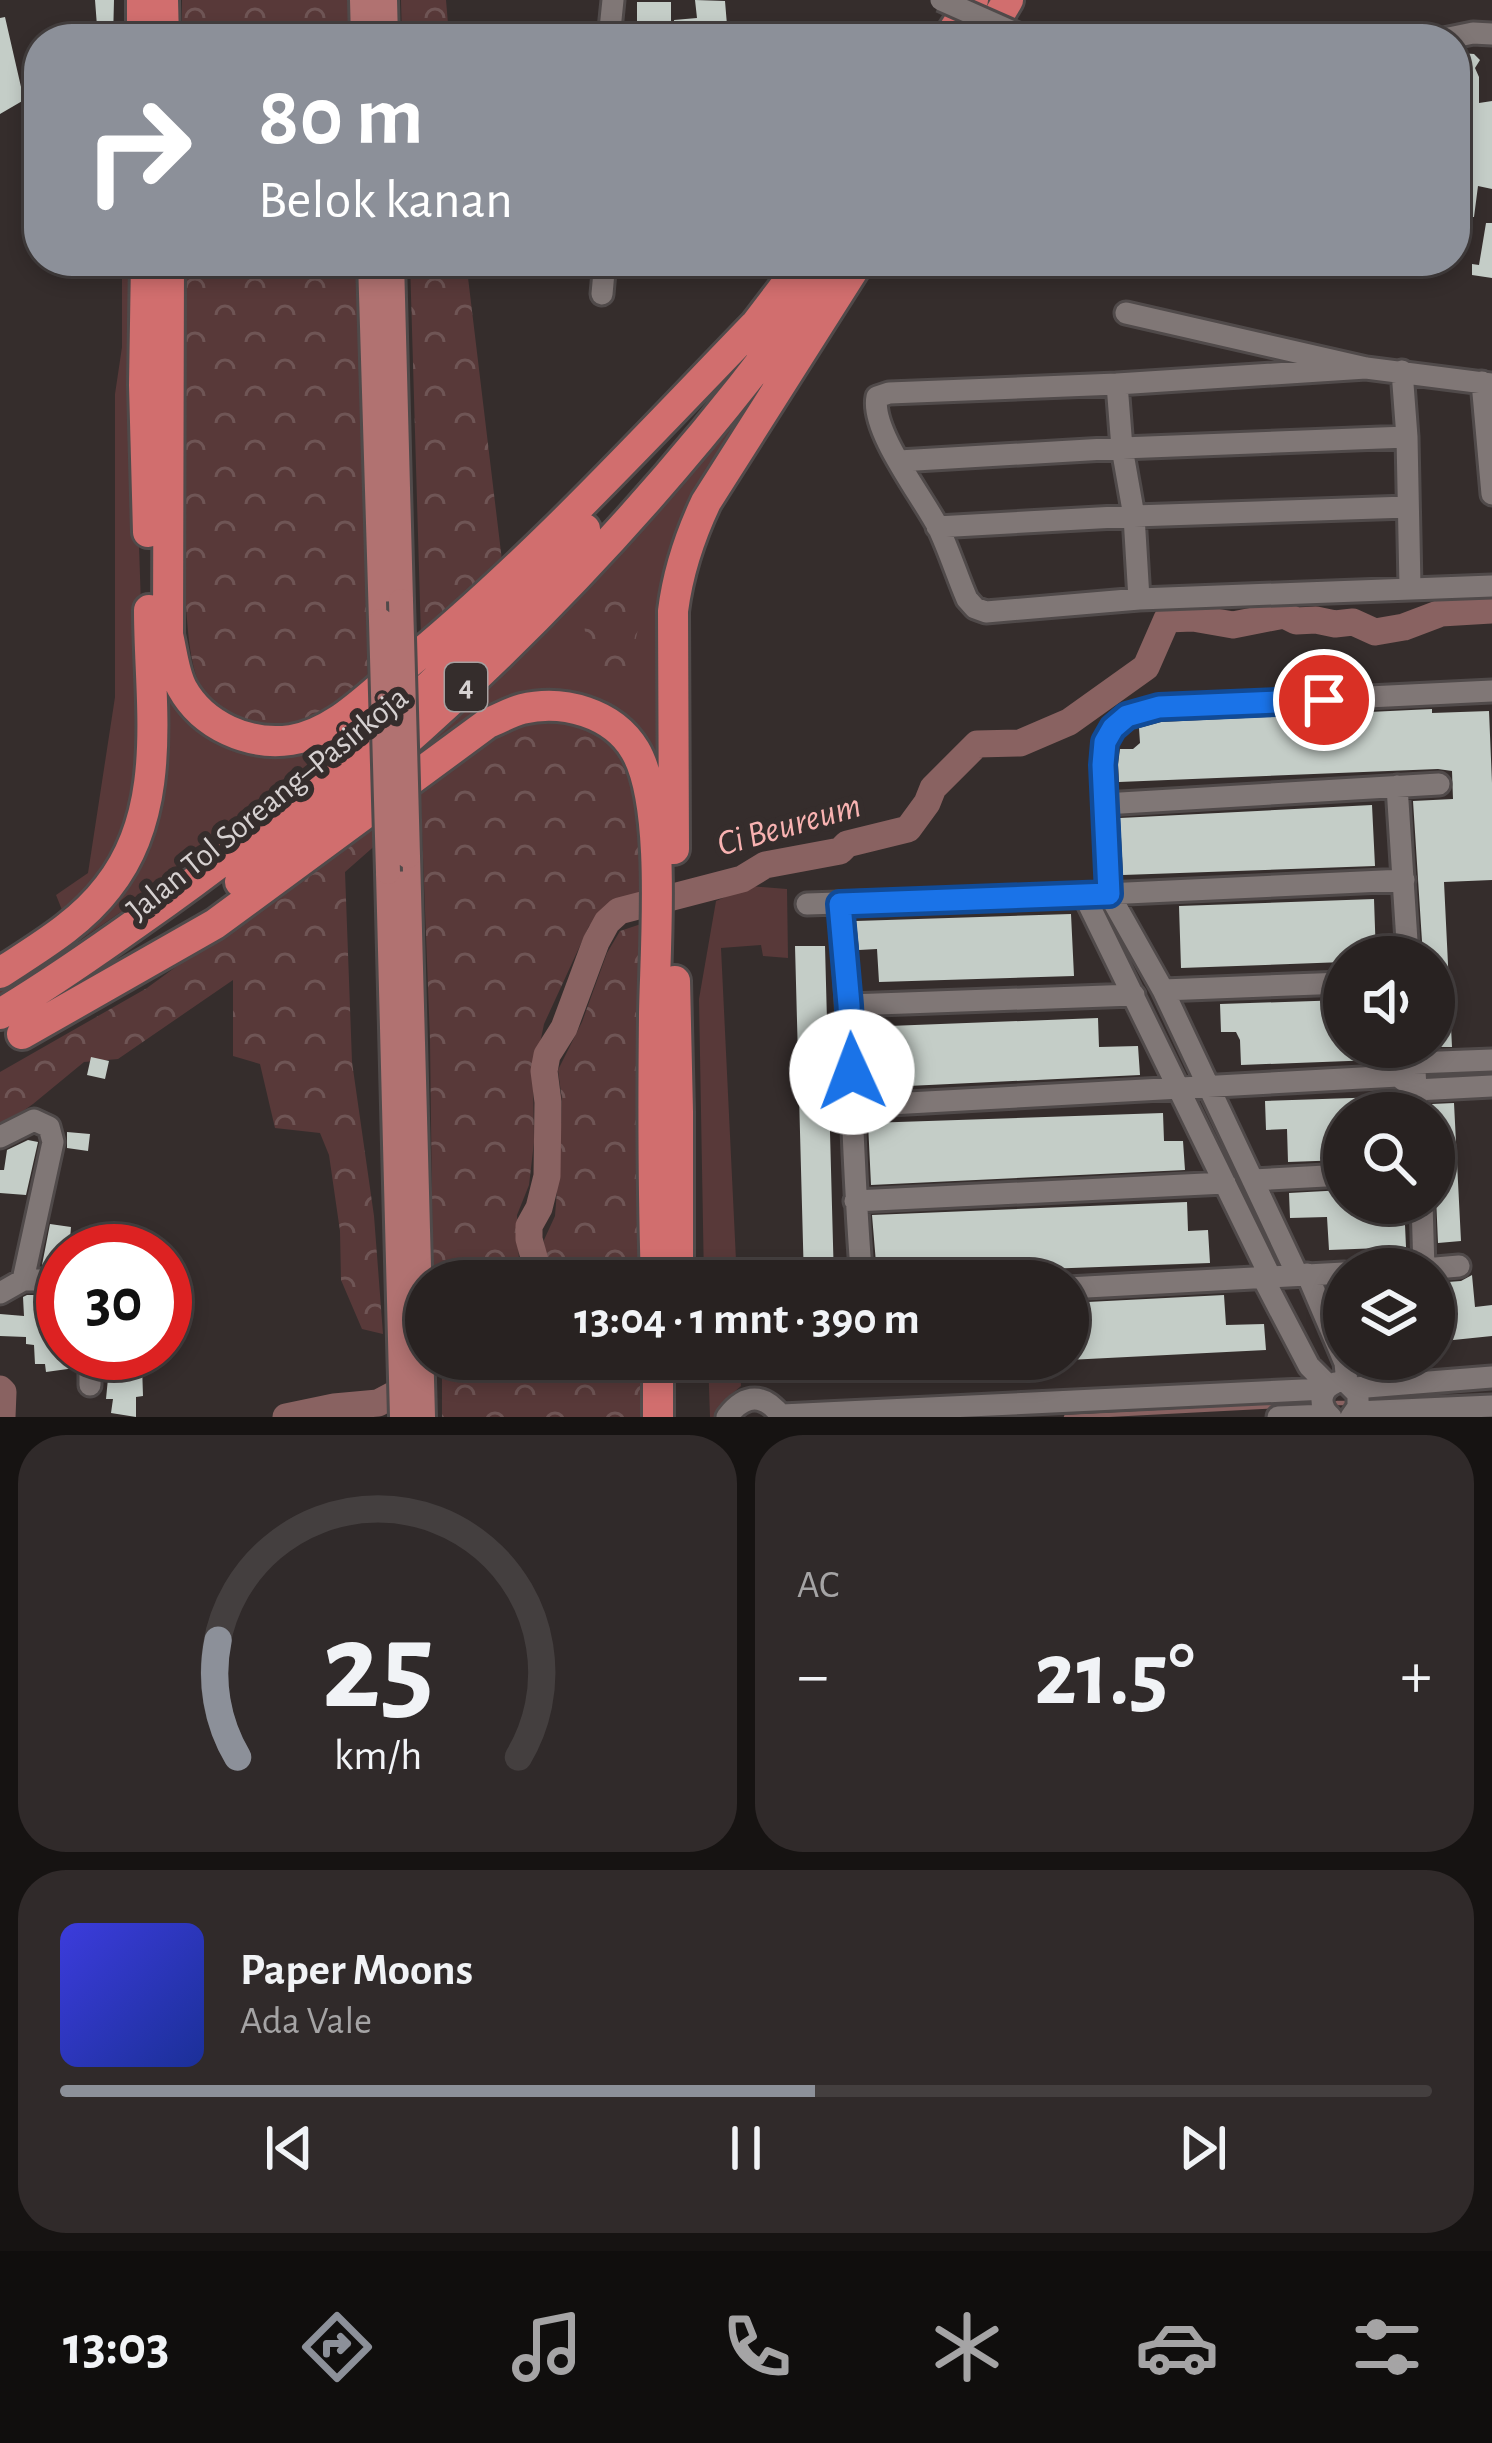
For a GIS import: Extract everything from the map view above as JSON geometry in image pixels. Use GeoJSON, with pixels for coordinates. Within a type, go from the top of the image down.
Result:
{"type":"FeatureCollection","features":[{"type":"Feature","properties":{"kind":"highway"},"geometry":{"type":"LineString","coordinates":[[0,973],[64,930],[107,889],[145,816],[151,786],[146,276]]}},
{"type":"Feature","properties":{"kind":"highway"},"geometry":{"type":"LineString","coordinates":[[169,276],[168,635],[181,687],[206,717],[230,732],[262,741],[293,740],[319,732],[466,617],[754,326]]}},
{"type":"Feature","properties":{"kind":"highway","name":"Jalan Tol Soreang–Pasirkoja"},"geometry":{"type":"LineString","coordinates":[[7,1032],[110,942],[247,842],[431,686],[637,472],[792,276]]}},
{"type":"Feature","properties":{"kind":"highway","name":"Jalan Tol Soreang–Pasirkoja"},"geometry":{"type":"LineString","coordinates":[[7,1032],[250,874],[440,713],[626,525],[759,367],[825,276]]}},
{"type":"Feature","properties":{"kind":"highway"},"geometry":{"type":"LineString","coordinates":[[655,1260],[664,853],[678,572],[706,502],[849,276]]}},
{"type":"Feature","properties":{"kind":"highway"},"geometry":{"type":"LineString","coordinates":[[7,1032],[214,924],[466,738],[520,709],[552,705],[584,711],[613,726],[633,747],[647,777],[664,853]]}},
{"type":"Feature","properties":{"kind":"highway"},"geometry":{"type":"LineString","coordinates":[[665,932],[679,1112],[678,1260]]}},
{"type":"Feature","properties":{"kind":"highway"},"geometry":{"type":"LineString","coordinates":[[658,1380],[658,1417]]}},
{"type":"Feature","properties":{"kind":"highway"},"geometry":{"type":"LineString","coordinates":[[676,1380],[676,1417]]}},
{"type":"Feature","properties":{"kind":"main road"},"geometry":{"type":"LineString","coordinates":[[370,276],[381,620],[398,864]]}},
{"type":"Feature","properties":{"kind":"main road"},"geometry":{"type":"LineString","coordinates":[[392,276],[401,601],[398,864],[416,1413]]}},
{"type":"Feature","properties":{"kind":"street"},"geometry":{"type":"LineString","coordinates":[[941,0],[995,24]]}},
{"type":"Feature","properties":{"kind":"street"},"geometry":{"type":"LineString","coordinates":[[602,294],[604,276]]}},
{"type":"Feature","properties":{"kind":"street"},"geometry":{"type":"LineString","coordinates":[[1126,314],[1366,368],[1487,383],[1492,494]]}},
{"type":"Feature","properties":{"kind":"street"},"geometry":{"type":"LineString","coordinates":[[1366,368],[889,393],[878,397],[876,416],[938,527],[967,599],[986,612],[1139,599],[1492,586]]}},
{"type":"Feature","properties":{"kind":"street"},"geometry":{"type":"LineString","coordinates":[[1402,371],[1410,587]]}},
{"type":"Feature","properties":{"kind":"street"},"geometry":{"type":"LineString","coordinates":[[1117,384],[1139,599]]}},
{"type":"Feature","properties":{"kind":"street"},"geometry":{"type":"LineString","coordinates":[[898,461],[1407,437]]}},
{"type":"Feature","properties":{"kind":"street"},"geometry":{"type":"LineString","coordinates":[[938,527],[1408,507]]}},
{"type":"Feature","properties":{"kind":"street"},"geometry":{"type":"LineString","coordinates":[[1340,1382],[1302,1274],[1163,990],[1109,894],[1105,742],[1113,728],[1142,710],[1492,692]]}},
{"type":"Feature","properties":{"kind":"street"},"geometry":{"type":"LineString","coordinates":[[1104,804],[1439,784]]}},
{"type":"Feature","properties":{"kind":"street"},"geometry":{"type":"LineString","coordinates":[[1397,786],[1407,936]]}},
{"type":"Feature","properties":{"kind":"street"},"geometry":{"type":"LineString","coordinates":[[807,904],[1404,880]]}},
{"type":"Feature","properties":{"kind":"street"},"geometry":{"type":"LineString","coordinates":[[1084,895],[1309,1366],[1340,1382],[1359,1400],[1341,1415]]}},
{"type":"Feature","properties":{"kind":"street"},"geometry":{"type":"LineString","coordinates":[[840,904],[860,1260]]}},
{"type":"Feature","properties":{"kind":"street"},"geometry":{"type":"LineString","coordinates":[[1163,990],[1323,984]]}},
{"type":"Feature","properties":{"kind":"street"},"geometry":{"type":"LineString","coordinates":[[849,1005],[1134,994]]}},
{"type":"Feature","properties":{"kind":"street"},"geometry":{"type":"LineString","coordinates":[[1412,1078],[1492,1060]]}},
{"type":"Feature","properties":{"kind":"street"},"geometry":{"type":"LineString","coordinates":[[853,1106],[1412,1078],[1492,1086]]}},
{"type":"Feature","properties":{"kind":"street"},"geometry":{"type":"LineString","coordinates":[[0,1137],[34,1120],[49,1127],[53,1142],[23,1280]]}},
{"type":"Feature","properties":{"kind":"street"},"geometry":{"type":"LineString","coordinates":[[1252,1180],[1323,1176]]}},
{"type":"Feature","properties":{"kind":"street"},"geometry":{"type":"LineString","coordinates":[[855,1201],[1225,1183]]}},
{"type":"Feature","properties":{"kind":"street"},"geometry":{"type":"LineString","coordinates":[[1422,1224],[1424,1269],[1459,1266]]}},
{"type":"Feature","properties":{"kind":"street"},"geometry":{"type":"LineString","coordinates":[[1089,1287],[1323,1274]]}},
{"type":"Feature","properties":{"kind":"street"},"geometry":{"type":"LineString","coordinates":[[0,1293],[23,1280],[36,1280]]}},
{"type":"Feature","properties":{"kind":"street"},"geometry":{"type":"LineString","coordinates":[[727,1417],[741,1402],[756,1399],[771,1404],[782,1416],[1052,1392],[1492,1377]]}},
{"type":"Feature","properties":{"kind":"street"},"geometry":{"type":"LineString","coordinates":[[90,1380],[90,1385]]}},
{"type":"Feature","properties":{"kind":"street"},"geometry":{"type":"LineString","coordinates":[[1340,1382],[1321,1402],[1341,1415]]}},
{"type":"Feature","properties":{"kind":"street"},"geometry":{"type":"LineString","coordinates":[[1278,1417],[1492,1406]]}},
{"type":"Feature","properties":{"kind":"green space"},"geometry":{"type":"Polygon","coordinates":[[[182,0],[354,0],[355,24],[182,24],[182,0]]]}},
{"type":"Feature","properties":{"kind":"green space"},"geometry":{"type":"Polygon","coordinates":[[[401,0],[446,0],[448,24],[402,24],[401,0]]]}},
{"type":"Feature","properties":{"kind":"green space"},"geometry":{"type":"Polygon","coordinates":[[[122,276],[130,276],[145,730],[142,795],[115,866],[64,915],[56,895],[88,873],[115,697],[115,394],[122,347],[122,276]]]}},
{"type":"Feature","properties":{"kind":"green space"},"geometry":{"type":"Polygon","coordinates":[[[185,276],[360,276],[368,687],[335,714],[270,735],[231,720],[213,707],[197,679],[185,595],[185,276]]]}},
{"type":"Feature","properties":{"kind":"green space"},"geometry":{"type":"Polygon","coordinates":[[[410,276],[468,276],[503,569],[421,637],[410,276]]]}},
{"type":"Feature","properties":{"kind":"green space"},"geometry":{"type":"Polygon","coordinates":[[[785,355],[698,497],[668,790],[436,748],[431,741],[583,594],[670,498],[785,355]]]}},
{"type":"Feature","properties":{"kind":"green space"},"geometry":{"type":"Polygon","coordinates":[[[619,594],[640,596],[646,603],[631,666],[615,683],[591,650],[584,620],[585,611],[619,594]]]}},
{"type":"Feature","properties":{"kind":"green space"},"geometry":{"type":"Polygon","coordinates":[[[159,624],[182,705],[375,711],[185,868],[0,995],[0,984],[136,867],[155,829],[161,773],[159,624]]]}},
{"type":"Feature","properties":{"kind":"green space"},"geometry":{"type":"Polygon","coordinates":[[[582,720],[618,746],[639,790],[640,894],[619,899],[589,926],[544,1024],[533,1077],[529,1185],[517,1215],[519,1260],[433,1260],[421,805],[345,872],[352,1062],[374,1216],[383,1334],[362,1329],[341,1280],[340,1231],[329,1155],[320,1133],[275,1128],[260,1064],[233,1056],[233,980],[118,1059],[84,1062],[0,1127],[0,1072],[147,988],[512,721],[582,720]]]}},
{"type":"Feature","properties":{"kind":"green space"},"geometry":{"type":"Polygon","coordinates":[[[750,886],[787,889],[788,958],[763,956],[761,945],[721,948],[736,1260],[704,1260],[699,999],[716,901],[750,886]]]}},
{"type":"Feature","properties":{"kind":"green space"},"geometry":{"type":"Polygon","coordinates":[[[641,924],[646,1260],[545,1260],[544,1240],[555,1216],[560,1152],[558,1070],[620,931],[641,924]]]}},
{"type":"Feature","properties":{"kind":"green space"},"geometry":{"type":"Polygon","coordinates":[[[442,1380],[647,1380],[648,1417],[442,1417],[442,1380]]]}},
{"type":"Feature","properties":{"kind":"green space"},"geometry":{"type":"Polygon","coordinates":[[[709,1380],[741,1380],[716,1417],[710,1417],[709,1380]]]}},
{"type":"Feature","properties":{"kind":"building"},"geometry":{"type":"Polygon","coordinates":[[[95,0],[114,0],[113,24],[97,24],[95,0]]]}},
{"type":"Feature","properties":{"kind":"building"},"geometry":{"type":"Polygon","coordinates":[[[695,0],[725,1],[727,24],[674,24],[674,20],[697,18],[695,0]]]}},
{"type":"Feature","properties":{"kind":"building"},"geometry":{"type":"Polygon","coordinates":[[[637,2],[671,2],[671,24],[637,24],[637,2]]]}},
{"type":"Feature","properties":{"kind":"building"},"geometry":{"type":"Polygon","coordinates":[[[5,17],[24,100],[0,114],[0,18],[5,17]]]}},
{"type":"Feature","properties":{"kind":"building"},"geometry":{"type":"Polygon","coordinates":[[[1470,54],[1480,60],[1475,68],[1479,103],[1492,101],[1492,189],[1478,186],[1474,217],[1470,217],[1470,54]]]}},
{"type":"Feature","properties":{"kind":"building"},"geometry":{"type":"Polygon","coordinates":[[[1486,223],[1492,223],[1492,278],[1472,275],[1472,264],[1479,265],[1486,223]]]}},
{"type":"Feature","properties":{"kind":"building"},"geometry":{"type":"Polygon","coordinates":[[[1432,709],[1432,713],[1489,711],[1492,880],[1444,882],[1447,936],[1422,936],[1413,801],[1453,799],[1452,771],[1119,782],[1120,749],[1133,749],[1140,743],[1139,728],[1161,722],[1432,709]]]}},
{"type":"Feature","properties":{"kind":"building"},"geometry":{"type":"Polygon","coordinates":[[[1372,805],[1375,866],[1123,875],[1120,818],[1372,805]]]}},
{"type":"Feature","properties":{"kind":"building"},"geometry":{"type":"Polygon","coordinates":[[[1374,899],[1375,936],[1323,936],[1323,963],[1181,968],[1179,906],[1374,899]]]}},
{"type":"Feature","properties":{"kind":"building"},"geometry":{"type":"Polygon","coordinates":[[[1071,914],[1074,976],[879,982],[877,949],[859,950],[856,921],[1071,914]]]}},
{"type":"Feature","properties":{"kind":"building"},"geometry":{"type":"Polygon","coordinates":[[[795,946],[825,946],[833,1260],[803,1260],[795,946]]]}},
{"type":"Feature","properties":{"kind":"building"},"geometry":{"type":"Polygon","coordinates":[[[1323,1001],[1323,1062],[1241,1065],[1236,1032],[1221,1032],[1220,1004],[1323,1001]]]}},
{"type":"Feature","properties":{"kind":"building"},"geometry":{"type":"Polygon","coordinates":[[[1098,1018],[1099,1047],[1138,1046],[1140,1075],[866,1088],[863,1027],[1098,1018]]]}},
{"type":"Feature","properties":{"kind":"building"},"geometry":{"type":"Polygon","coordinates":[[[91,1057],[109,1061],[105,1079],[87,1075],[91,1057]]]}},
{"type":"Feature","properties":{"kind":"building"},"geometry":{"type":"Polygon","coordinates":[[[1323,1099],[1323,1161],[1288,1162],[1287,1129],[1266,1130],[1265,1101],[1323,1099]]]}},
{"type":"Feature","properties":{"kind":"building"},"geometry":{"type":"Polygon","coordinates":[[[1163,1113],[1164,1141],[1183,1141],[1185,1170],[871,1185],[868,1123],[1163,1113]]]}},
{"type":"Feature","properties":{"kind":"building"},"geometry":{"type":"Polygon","coordinates":[[[1455,1123],[1461,1241],[1438,1243],[1437,1224],[1455,1224],[1455,1123]]]}},
{"type":"Feature","properties":{"kind":"building"},"geometry":{"type":"Polygon","coordinates":[[[67,1132],[90,1134],[88,1151],[67,1148],[67,1132]]]}},
{"type":"Feature","properties":{"kind":"building"},"geometry":{"type":"Polygon","coordinates":[[[28,1140],[38,1142],[26,1195],[0,1193],[0,1170],[4,1170],[7,1150],[28,1140]]]}},
{"type":"Feature","properties":{"kind":"building"},"geometry":{"type":"Polygon","coordinates":[[[1323,1191],[1323,1217],[1290,1218],[1289,1193],[1323,1191]]]}},
{"type":"Feature","properties":{"kind":"building"},"geometry":{"type":"Polygon","coordinates":[[[1187,1202],[1188,1231],[1208,1230],[1210,1263],[1089,1267],[1089,1260],[876,1260],[872,1215],[1187,1202]]]}},
{"type":"Feature","properties":{"kind":"building"},"geometry":{"type":"Polygon","coordinates":[[[1327,1224],[1405,1224],[1406,1247],[1329,1248],[1327,1224]]]}},
{"type":"Feature","properties":{"kind":"building"},"geometry":{"type":"Polygon","coordinates":[[[1472,1275],[1475,1307],[1492,1305],[1492,1336],[1455,1340],[1455,1281],[1472,1275]]]}},
{"type":"Feature","properties":{"kind":"building"},"geometry":{"type":"Polygon","coordinates":[[[36,1295],[36,1364],[34,1345],[26,1344],[26,1337],[0,1336],[0,1314],[24,1316],[23,1297],[36,1295]]]}},
{"type":"Feature","properties":{"kind":"building"},"geometry":{"type":"Polygon","coordinates":[[[1224,1295],[1226,1325],[1264,1324],[1266,1350],[1089,1359],[1089,1302],[1224,1295]]]}},
{"type":"Feature","properties":{"kind":"building"},"geometry":{"type":"Polygon","coordinates":[[[108,1380],[142,1380],[136,1417],[111,1413],[113,1399],[106,1399],[108,1380]]]}},
{"type":"Feature","properties":{"kind":"waterway","name":"Ci Beureum"},"geometry":{"type":"LineString","coordinates":[[535,1260],[529,1226],[547,1176],[547,1055],[564,1028],[596,942],[619,911],[742,879],[765,865],[840,851],[847,844],[908,829],[933,788],[977,744],[1020,743],[1069,722],[1146,667],[1167,619],[1233,625],[1284,615],[1296,621],[1353,622],[1375,632],[1441,613],[1492,610]]}},
{"type":"Feature","properties":{"kind":"waterway","name":"Ci Beureum"},"geometry":{"type":"LineString","coordinates":[[286,1417],[378,1403],[411,1380]]}},
{"type":"Feature","properties":{"kind":"waterway","name":"Ci Beureum"},"geometry":{"type":"LineString","coordinates":[[0,1389],[2,1417]]}},
{"type":"Feature","properties":{"kind":"waterway"},"geometry":{"type":"LineString","coordinates":[[1337,1403],[1351,1403]]}},
{"type":"Feature","properties":{"kind":"waterway"},"geometry":{"type":"LineString","coordinates":[[1066,1417],[1314,1404]]}},
{"type":"Feature","properties":{"kind":"route"},"geometry":{"type":"LineString","coordinates":[[852,1072],[840,904],[1109,894],[1103,765],[1105,742],[1113,728],[1127,716],[1159,707],[1324,700]]}}]}
